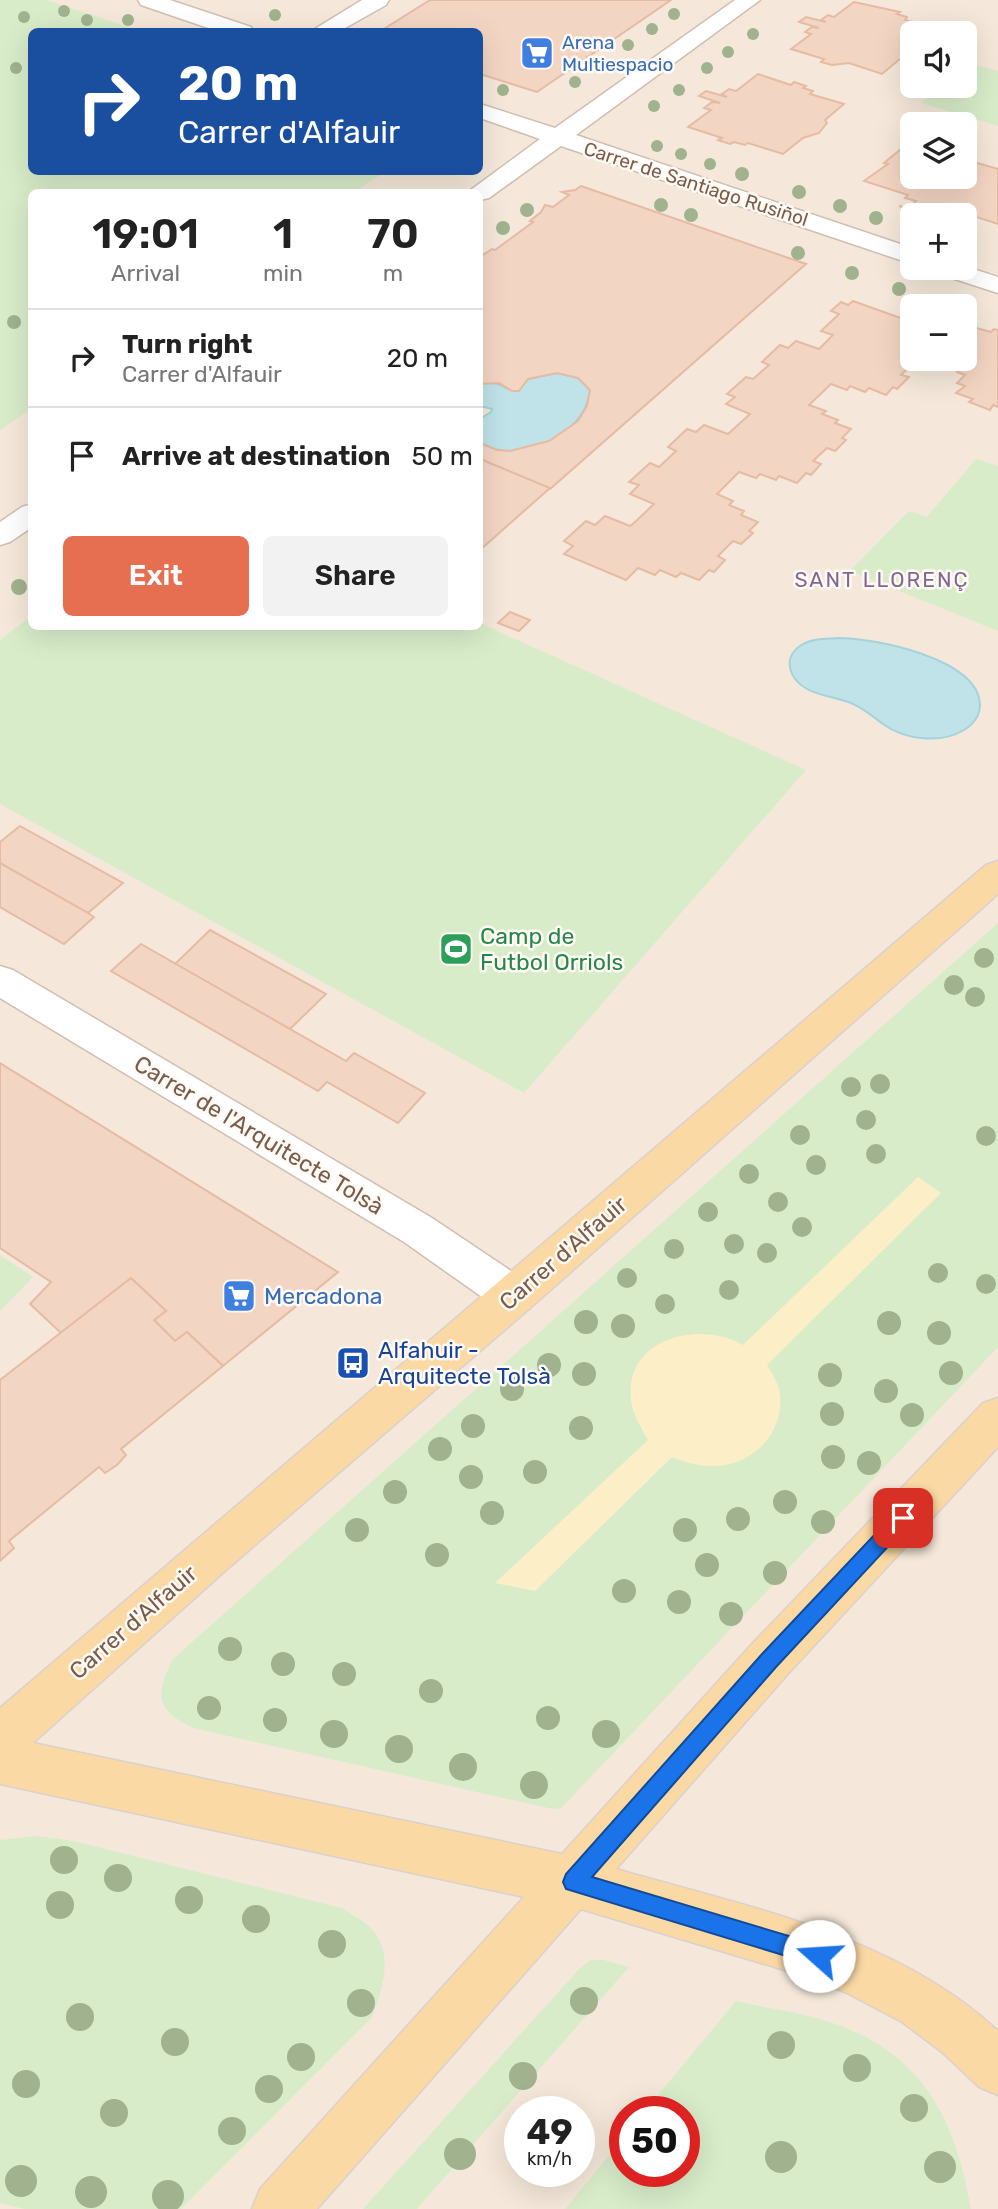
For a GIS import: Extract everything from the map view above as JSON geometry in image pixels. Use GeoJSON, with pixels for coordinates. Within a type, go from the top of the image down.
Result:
{"type":"FeatureCollection","features":[{"type":"Feature","properties":{"kind":"main road","name":"Carrer d'Alfauir"},"geometry":{"type":"LineString","coordinates":[[0,1740],[998,874]]}},
{"type":"Feature","properties":{"kind":"main road"},"geometry":{"type":"LineString","coordinates":[[280,2209],[769,1660],[998,1417]]}},
{"type":"Feature","properties":{"kind":"main road"},"geometry":{"type":"LineString","coordinates":[[0,1760],[574,1882],[798,1948],[859,1971],[920,2003],[961,2033],[998,2068]]}},
{"type":"Feature","properties":{"kind":"street"},"geometry":{"type":"LineString","coordinates":[[149,0],[231,28]]}},
{"type":"Feature","properties":{"kind":"street"},"geometry":{"type":"LineString","coordinates":[[328,28],[378,0]]}},
{"type":"Feature","properties":{"kind":"street"},"geometry":{"type":"LineString","coordinates":[[483,191],[749,0]]}},
{"type":"Feature","properties":{"kind":"street","name":"Carrer de Santiago Rusiñol"},"geometry":{"type":"LineString","coordinates":[[483,112],[900,253]]}},
{"type":"Feature","properties":{"kind":"street"},"geometry":{"type":"LineString","coordinates":[[977,278],[998,285]]}},
{"type":"Feature","properties":{"kind":"street"},"geometry":{"type":"LineString","coordinates":[[0,536],[28,516]]}},
{"type":"Feature","properties":{"kind":"street","name":"Carrer de l'Arquitecte Tolsà"},"geometry":{"type":"LineString","coordinates":[[0,980],[418,1230],[514,1296]]}},
{"type":"Feature","properties":{"kind":"shaded area"},"geometry":{"type":"Polygon","coordinates":[[[0,0],[998,0],[998,2209],[0,2209],[0,0]]]}},
{"type":"Feature","properties":{"kind":"green space"},"geometry":{"type":"Polygon","coordinates":[[[0,0],[47,0],[131,28],[28,28],[28,175],[380,175],[359,189],[28,189],[28,411],[0,430],[0,0]]]}},
{"type":"Feature","properties":{"kind":"green space"},"geometry":{"type":"Polygon","coordinates":[[[977,65],[998,71],[998,126],[977,120],[977,112],[951,112],[921,103],[927,98],[977,98],[977,65]]]}},
{"type":"Feature","properties":{"kind":"green space"},"geometry":{"type":"Polygon","coordinates":[[[976,459],[998,466],[998,631],[850,571],[909,511],[927,517],[976,459]]]}},
{"type":"Feature","properties":{"kind":"green space","name":"Camp de Futbol Orriols"},"geometry":{"type":"Polygon","coordinates":[[[28,618],[28,630],[483,630],[483,624],[806,770],[524,1093],[0,804],[0,640],[28,618]]]}},
{"type":"Feature","properties":{"kind":"green space"},"geometry":{"type":"Polygon","coordinates":[[[998,923],[998,1347],[560,1809],[193,1728],[171,1715],[162,1700],[161,1691],[173,1659],[998,923]]]}},
{"type":"Feature","properties":{"kind":"green space"},"geometry":{"type":"Polygon","coordinates":[[[0,1255],[33,1277],[0,1311],[0,1255]]]}},
{"type":"Feature","properties":{"kind":"green space"},"geometry":{"type":"Polygon","coordinates":[[[37,1836],[74,1841],[342,1908],[370,1927],[378,1937],[385,1959],[383,1983],[372,2017],[181,2209],[25,2209],[0,2203],[0,1840],[37,1836]]]}},
{"type":"Feature","properties":{"kind":"green space"},"geometry":{"type":"Polygon","coordinates":[[[591,1960],[604,1960],[629,1967],[516,2096],[504,2096],[504,2110],[417,2209],[363,2209],[580,1968],[591,1960]]]}},
{"type":"Feature","properties":{"kind":"green space"},"geometry":{"type":"Polygon","coordinates":[[[736,2001],[802,2014],[841,2026],[871,2040],[895,2057],[916,2076],[933,2098],[956,2149],[971,2209],[565,2209],[583,2187],[595,2187],[595,2172],[609,2155],[609,2187],[700,2187],[700,2096],[657,2096],[736,2001]]]}},
{"type":"Feature","properties":{"kind":"sand"},"geometry":{"type":"Polygon","coordinates":[[[918,1177],[941,1193],[767,1365],[778,1386],[780,1404],[773,1431],[755,1452],[742,1460],[714,1466],[672,1457],[535,1591],[495,1583],[648,1440],[635,1416],[631,1400],[632,1379],[639,1362],[652,1349],[668,1340],[686,1335],[706,1334],[743,1345],[918,1177]]]}},
{"type":"Feature","properties":{"kind":"water"},"geometry":{"type":"Polygon","coordinates":[[[557,373],[578,378],[590,390],[586,406],[576,421],[563,433],[547,442],[512,451],[483,444],[483,417],[492,409],[483,407],[483,384],[498,384],[518,391],[528,379],[557,373]]]}},
{"type":"Feature","properties":{"kind":"water"},"geometry":{"type":"Polygon","coordinates":[[[839,638],[875,642],[922,654],[962,674],[975,688],[980,704],[976,719],[968,728],[945,737],[912,737],[892,729],[857,706],[812,692],[801,685],[790,668],[790,661],[796,649],[811,641],[839,638]]]}},
{"type":"Feature","properties":{"kind":"building","name":"Arena Multiespacio"},"geometry":{"type":"Polygon","coordinates":[[[430,0],[671,0],[537,92],[483,75],[483,28],[385,28],[430,0]]]}},
{"type":"Feature","properties":{"kind":"building"},"geometry":{"type":"Polygon","coordinates":[[[854,2],[900,12],[897,14],[907,17],[905,20],[909,21],[900,21],[900,59],[882,74],[849,63],[832,65],[821,62],[824,59],[791,49],[811,34],[805,32],[812,27],[819,28],[799,22],[806,17],[826,22],[821,20],[828,15],[834,17],[854,2]]]}},
{"type":"Feature","properties":{"kind":"building"},"geometry":{"type":"Polygon","coordinates":[[[758,74],[791,85],[794,82],[806,86],[803,88],[813,91],[810,94],[844,104],[825,120],[827,123],[819,133],[803,138],[783,154],[748,143],[730,144],[718,140],[722,138],[688,127],[711,110],[704,108],[712,102],[720,103],[699,96],[706,91],[727,97],[722,94],[729,89],[736,91],[758,74]]]}},
{"type":"Feature","properties":{"kind":"building"},"geometry":{"type":"Polygon","coordinates":[[[900,150],[900,189],[977,189],[977,163],[998,169],[998,224],[977,217],[977,203],[914,203],[916,201],[905,198],[908,195],[864,181],[888,164],[884,163],[900,150]]]}},
{"type":"Feature","properties":{"kind":"building"},"geometry":{"type":"Polygon","coordinates":[[[581,186],[806,264],[550,489],[483,460],[483,444],[497,450],[510,451],[549,441],[578,421],[587,406],[590,390],[578,378],[557,373],[528,379],[519,391],[512,391],[499,383],[483,384],[483,255],[495,250],[533,222],[530,221],[545,205],[553,207],[569,195],[562,192],[581,186]]]}},
{"type":"Feature","properties":{"kind":"building"},"geometry":{"type":"Polygon","coordinates":[[[853,301],[900,318],[900,371],[905,371],[901,375],[909,377],[886,395],[869,388],[865,392],[850,386],[847,390],[831,384],[809,405],[826,411],[822,414],[851,429],[842,438],[846,440],[835,451],[827,448],[813,461],[821,464],[811,475],[806,473],[797,483],[779,476],[776,480],[760,474],[756,478],[739,472],[717,494],[733,501],[729,505],[744,511],[741,515],[758,522],[749,531],[753,533],[741,544],[733,541],[718,556],[725,560],[714,572],[709,570],[699,580],[681,573],[676,577],[660,570],[655,575],[638,568],[626,580],[564,554],[573,546],[564,541],[586,521],[595,525],[605,516],[630,526],[634,523],[654,504],[630,494],[639,485],[629,482],[650,463],[659,467],[676,451],[668,447],[687,429],[696,432],[704,425],[728,434],[750,414],[726,404],[735,397],[727,394],[746,377],[753,379],[769,365],[762,362],[780,345],[788,348],[796,341],[819,349],[833,335],[821,331],[839,314],[831,311],[841,302],[848,305],[853,301]]]}},
{"type":"Feature","properties":{"kind":"building"},"geometry":{"type":"Polygon","coordinates":[[[977,328],[991,332],[998,330],[998,407],[993,405],[990,410],[969,402],[973,399],[956,393],[965,386],[957,383],[965,375],[957,372],[977,371],[977,328]]]}},
{"type":"Feature","properties":{"kind":"building"},"geometry":{"type":"Polygon","coordinates":[[[483,460],[550,488],[483,547],[483,460]]]}},
{"type":"Feature","properties":{"kind":"building"},"geometry":{"type":"Polygon","coordinates":[[[510,612],[530,620],[519,631],[498,623],[510,612]]]}},
{"type":"Feature","properties":{"kind":"building"},"geometry":{"type":"Polygon","coordinates":[[[20,826],[123,883],[88,913],[0,863],[0,842],[20,826]]]}},
{"type":"Feature","properties":{"kind":"building"},"geometry":{"type":"Polygon","coordinates":[[[0,863],[94,917],[64,944],[0,907],[0,863]]]}},
{"type":"Feature","properties":{"kind":"building"},"geometry":{"type":"Polygon","coordinates":[[[210,930],[326,994],[290,1029],[175,964],[210,930]]]}},
{"type":"Feature","properties":{"kind":"building"},"geometry":{"type":"Polygon","coordinates":[[[141,944],[346,1061],[354,1053],[425,1093],[398,1123],[327,1082],[318,1091],[111,971],[141,944]]]}},
{"type":"Feature","properties":{"kind":"building"},"geometry":{"type":"Polygon","coordinates":[[[0,1063],[338,1272],[223,1366],[187,1332],[175,1341],[154,1320],[166,1311],[131,1278],[61,1333],[30,1304],[51,1282],[0,1248],[0,1063]]]}},
{"type":"Feature","properties":{"kind":"building"},"geometry":{"type":"Polygon","coordinates":[[[131,1278],[166,1311],[154,1320],[175,1341],[187,1332],[223,1366],[121,1449],[126,1455],[117,1465],[105,1473],[99,1467],[9,1541],[14,1548],[0,1561],[0,1380],[131,1278]]]}},
{"type":"Feature","properties":{"kind":"place","name":"Arena Multiespacio"},"geometry":{"type":"Point","coordinates":[537,53]}},
{"type":"Feature","properties":{"kind":"place","name":"Camp de Futbol Orriols"},"geometry":{"type":"Point","coordinates":[456,949]}},
{"type":"Feature","properties":{"kind":"place","name":"Mercadona"},"geometry":{"type":"Point","coordinates":[239,1296]}},
{"type":"Feature","properties":{"kind":"place","name":"Alfahuir - Arquitecte Tolsà"},"geometry":{"type":"Point","coordinates":[353,1363]}},
{"type":"Feature","properties":{"kind":"district","name":"SANT LLORENÇ"},"geometry":{"type":"Point","coordinates":[882,579]}},
{"type":"Feature","properties":{"kind":"route"},"geometry":{"type":"LineString","coordinates":[[819,1956],[574,1882],[769,1660],[903,1518]]}}]}
